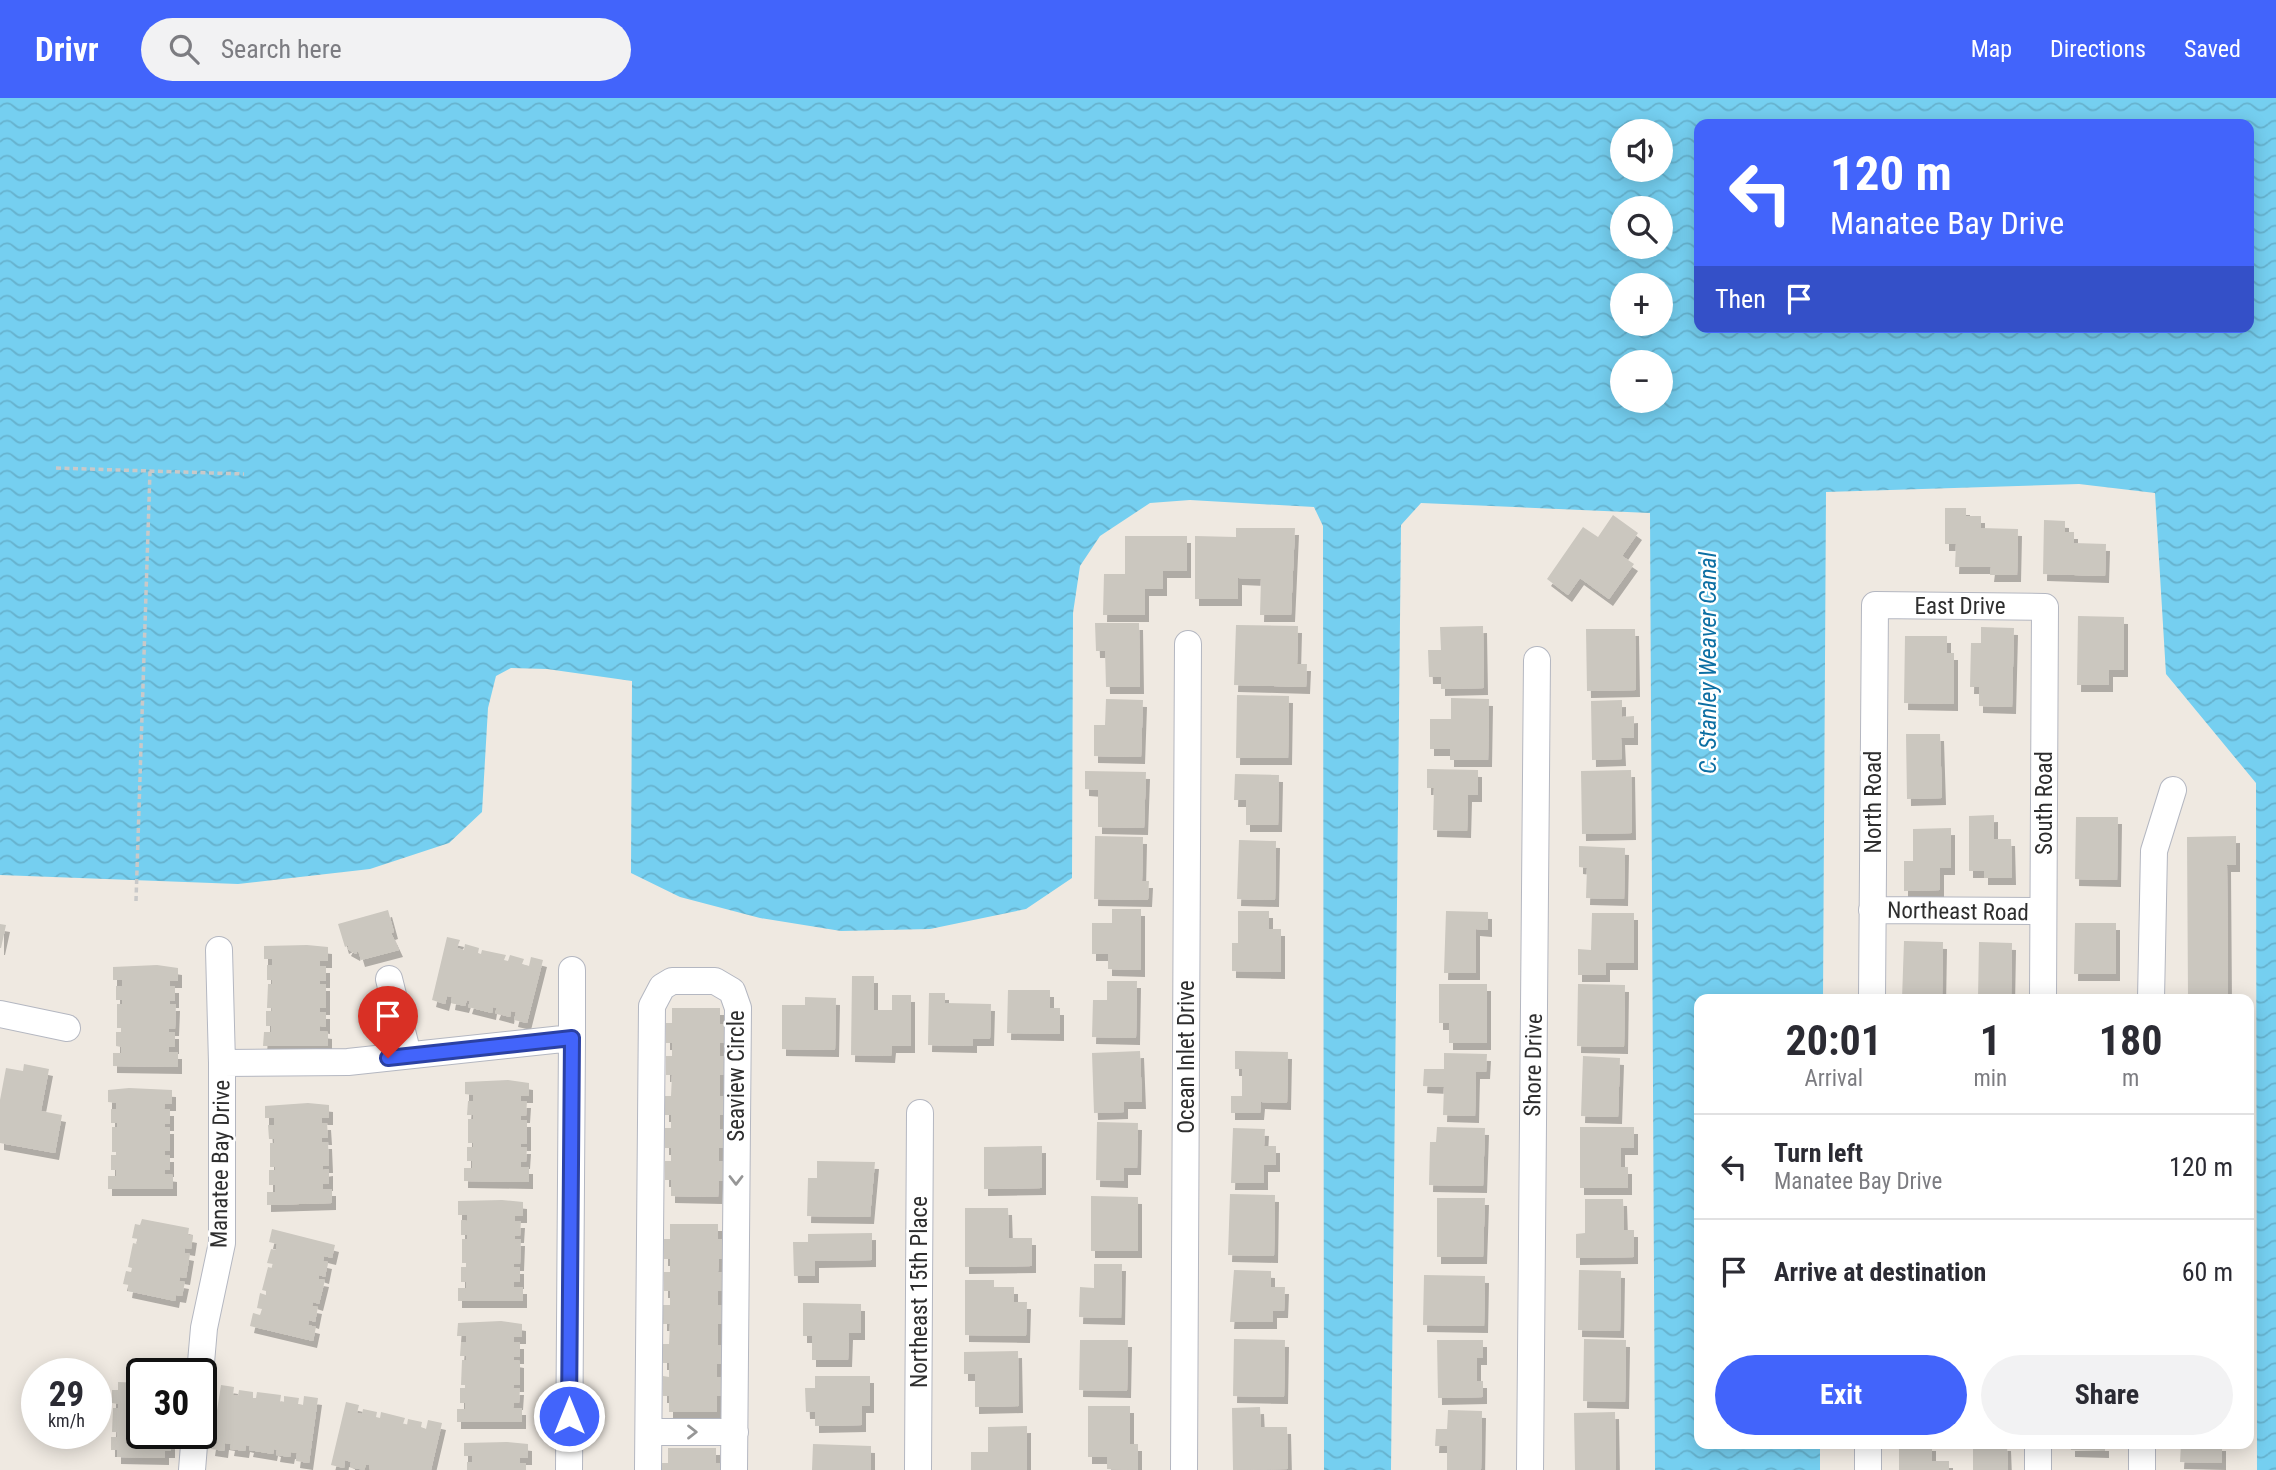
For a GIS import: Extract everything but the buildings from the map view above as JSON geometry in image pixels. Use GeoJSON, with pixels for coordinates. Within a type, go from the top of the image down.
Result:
{"type":"FeatureCollection","features":[{"type":"Feature","properties":{"kind":"street","name":"East Drive"},"geometry":{"type":"LineString","coordinates":[[1875,605],[2045,607]]}},
{"type":"Feature","properties":{"kind":"street","name":"North Road"},"geometry":{"type":"LineString","coordinates":[[1872,994],[1875,605]]}},
{"type":"Feature","properties":{"kind":"street","name":"South Road"},"geometry":{"type":"LineString","coordinates":[[2043,994],[2045,607]]}},
{"type":"Feature","properties":{"kind":"street","name":"Ocean Inlet Drive"},"geometry":{"type":"LineString","coordinates":[[1184,1470],[1188,644]]}},
{"type":"Feature","properties":{"kind":"street","name":"Shore Drive"},"geometry":{"type":"LineString","coordinates":[[1530,1470],[1537,660]]}},
{"type":"Feature","properties":{"kind":"street"},"geometry":{"type":"LineString","coordinates":[[2151,994],[2154,851],[2173,790]]}},
{"type":"Feature","properties":{"kind":"street","name":"Northeast Road"},"geometry":{"type":"LineString","coordinates":[[1872,910],[2043,911]]}},
{"type":"Feature","properties":{"kind":"street"},"geometry":{"type":"LineString","coordinates":[[219,950],[222,1063]]}},
{"type":"Feature","properties":{"kind":"street"},"geometry":{"type":"LineString","coordinates":[[569,1470],[572,970]]}},
{"type":"Feature","properties":{"kind":"street"},"geometry":{"type":"LineString","coordinates":[[390,979],[408,1055]]}},
{"type":"Feature","properties":{"kind":"street","name":"Seaview Circle"},"geometry":{"type":"LineString","coordinates":[[649,1470],[652,1006],[662,987],[672,981],[715,981],[732,991],[738,1007],[734,1470]]}},
{"type":"Feature","properties":{"kind":"street"},"geometry":{"type":"LineString","coordinates":[[0,1014],[66,1028]]}},
{"type":"Feature","properties":{"kind":"street","name":"Manatee Bay Drive"},"geometry":{"type":"LineString","coordinates":[[201,1358],[204,1328],[222,1243],[222,1063],[348,1062],[572,1038]]}},
{"type":"Feature","properties":{"kind":"street","name":"Northeast 15th Place"},"geometry":{"type":"LineString","coordinates":[[918,1470],[920,1113]]}},
{"type":"Feature","properties":{"kind":"street"},"geometry":{"type":"LineString","coordinates":[[649,1432],[735,1432]]}},
{"type":"Feature","properties":{"kind":"street"},"geometry":{"type":"LineString","coordinates":[[192,1470],[194,1449]]}},
{"type":"Feature","properties":{"kind":"street"},"geometry":{"type":"LineString","coordinates":[[1868,1449],[1868,1470]]}},
{"type":"Feature","properties":{"kind":"street"},"geometry":{"type":"LineString","coordinates":[[2038,1449],[2038,1470]]}},
{"type":"Feature","properties":{"kind":"street"},"geometry":{"type":"LineString","coordinates":[[2142,1449],[2142,1470]]}},
{"type":"Feature","properties":{"kind":"path"},"geometry":{"type":"LineString","coordinates":[[55,468],[244,474]]}},
{"type":"Feature","properties":{"kind":"path"},"geometry":{"type":"LineString","coordinates":[[136,901],[150,471]]}},
{"type":"Feature","properties":{"kind":"water","name":"C. Stanley Weaver Canal"},"geometry":{"type":"Polygon","coordinates":[[[0,98],[2276,98],[2276,1470],[2257,1470],[2256,783],[2166,674],[2155,493],[2079,484],[1826,492],[1823,994],[1694,994],[1694,1449],[1820,1449],[1820,1470],[1655,1470],[1650,513],[1421,503],[1401,525],[1391,1470],[1324,1470],[1323,526],[1314,507],[1190,500],[1150,503],[1100,536],[1080,566],[1073,613],[1072,878],[1026,909],[930,929],[841,931],[760,918],[680,897],[631,873],[632,681],[547,669],[511,668],[496,676],[488,708],[482,812],[449,843],[370,869],[238,884],[0,875],[0,98]]]}},
{"type":"Feature","properties":{"kind":"route"},"geometry":{"type":"LineString","coordinates":[[388,1058],[572,1038],[569,1416]]}}]}
